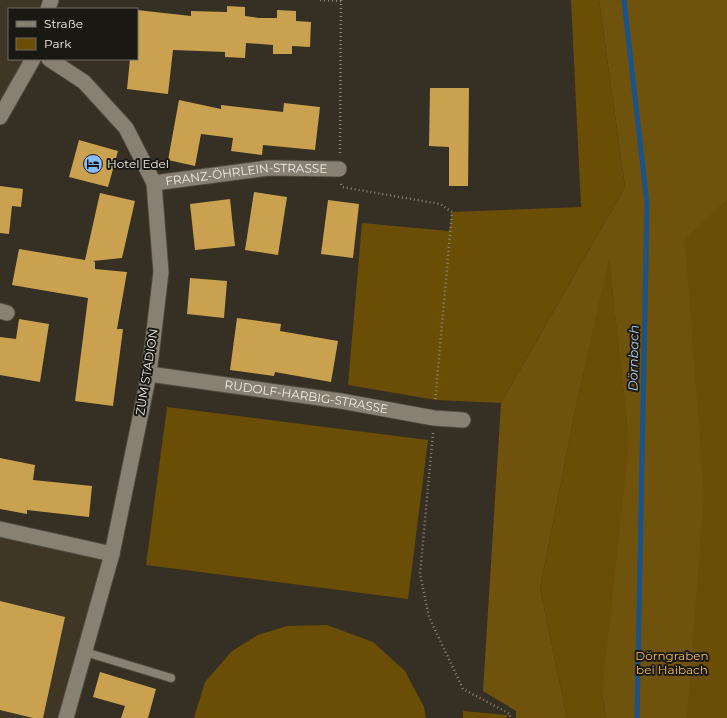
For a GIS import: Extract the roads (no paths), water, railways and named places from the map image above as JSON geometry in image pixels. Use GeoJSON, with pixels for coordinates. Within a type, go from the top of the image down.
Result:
{"type":"FeatureCollection","features":[{"type":"Feature","properties":{"kind":"street"},"geometry":{"type":"LineString","coordinates":[[0,117],[32,60]]}},
{"type":"Feature","properties":{"kind":"street","name":"ZUM STADION"},"geometry":{"type":"LineString","coordinates":[[51,60],[84,82],[126,128],[154,183],[160,272],[149,374],[112,554],[66,718]]}},
{"type":"Feature","properties":{"kind":"street","name":"FRANZ-ÖHRLEIN-STRASSE"},"geometry":{"type":"LineString","coordinates":[[154,183],[268,168],[340,169]]}},
{"type":"Feature","properties":{"kind":"street","name":"RUDOLF-HARBIG-STRASSE"},"geometry":{"type":"LineString","coordinates":[[149,374],[341,401],[434,418],[463,420]]}},
{"type":"Feature","properties":{"kind":"street"},"geometry":{"type":"LineString","coordinates":[[0,529],[112,554]]}},
{"type":"Feature","properties":{"kind":"lane"},"geometry":{"type":"LineString","coordinates":[[85,652],[171,678]]}},
{"type":"Feature","properties":{"kind":"waterway","name":"Dörnbach"},"geometry":{"type":"LineString","coordinates":[[624,0],[647,203],[637,718]]}},
{"type":"Feature","properties":{"kind":"place","name":"Hotel Edel"},"geometry":{"type":"Point","coordinates":[93,164]}},
{"type":"Feature","properties":{"kind":"park label","name":"Dörngraben bei Haibach"},"geometry":{"type":"Point","coordinates":[672,663]}}]}
